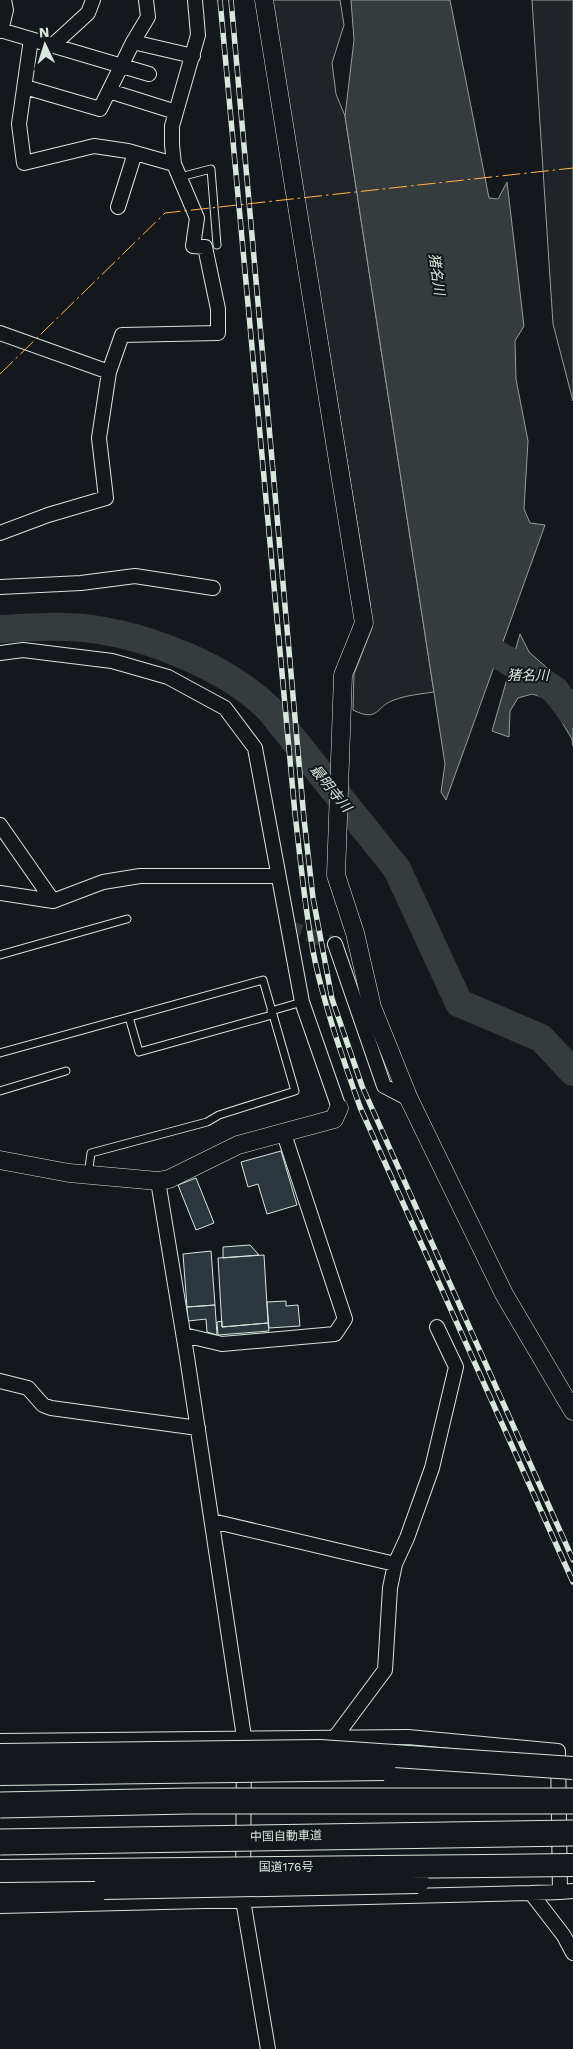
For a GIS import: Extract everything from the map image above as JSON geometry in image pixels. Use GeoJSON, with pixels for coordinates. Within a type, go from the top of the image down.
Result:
{"type":"FeatureCollection","features":[{"type":"Feature","properties":{"kind":"highway"},"geometry":{"type":"LineString","coordinates":[[0,1755],[320,1751],[573,1769]]}},
{"type":"Feature","properties":{"kind":"highway"},"geometry":{"type":"LineString","coordinates":[[0,1774],[315,1769],[573,1769]]}},
{"type":"Feature","properties":{"kind":"highway"},"geometry":{"type":"LineString","coordinates":[[0,1806],[188,1801],[573,1801]]}},
{"type":"Feature","properties":{"kind":"highway","name":"中国自動車道"},"geometry":{"type":"LineString","coordinates":[[0,1842],[573,1833]]}},
{"type":"Feature","properties":{"kind":"highway","name":"国道176号"},"geometry":{"type":"LineString","coordinates":[[0,1871],[573,1865]]}},
{"type":"Feature","properties":{"kind":"highway"},"geometry":{"type":"LineString","coordinates":[[0,1890],[447,1881],[573,1871]]}},
{"type":"Feature","properties":{"kind":"street"},"geometry":{"type":"LineString","coordinates":[[53,45],[88,13],[93,0]]}},
{"type":"Feature","properties":{"kind":"street"},"geometry":{"type":"LineString","coordinates":[[25,87],[100,108],[133,42],[148,17],[146,0]]}},
{"type":"Feature","properties":{"kind":"street"},"geometry":{"type":"LineString","coordinates":[[0,534],[48,515],[106,498],[99,438],[109,372],[122,335],[218,333],[218,309],[205,247],[194,246],[197,218],[174,164],[172,126],[198,35],[195,0]]}},
{"type":"Feature","properties":{"kind":"street"},"geometry":{"type":"LineString","coordinates":[[264,0],[364,623],[343,675],[336,875],[355,933],[372,1006],[409,1099],[504,1294],[573,1411]]}},
{"type":"Feature","properties":{"kind":"street"},"geometry":{"type":"LineString","coordinates":[[8,3],[1,30],[149,74]]}},
{"type":"Feature","properties":{"kind":"street"},"geometry":{"type":"LineString","coordinates":[[31,39],[19,124],[24,162],[94,146],[135,153],[174,164]]}},
{"type":"Feature","properties":{"kind":"street"},"geometry":{"type":"LineString","coordinates":[[133,42],[193,56]]}},
{"type":"Feature","properties":{"kind":"street"},"geometry":{"type":"LineString","coordinates":[[109,92],[176,112]]}},
{"type":"Feature","properties":{"kind":"street"},"geometry":{"type":"LineString","coordinates":[[118,207],[135,153]]}},
{"type":"Feature","properties":{"kind":"street"},"geometry":{"type":"LineString","coordinates":[[0,333],[109,372]]}},
{"type":"Feature","properties":{"kind":"street"},"geometry":{"type":"LineString","coordinates":[[0,587],[81,583],[135,576],[213,588]]}},
{"type":"Feature","properties":{"kind":"street"},"geometry":{"type":"LineString","coordinates":[[0,653],[23,650],[112,661],[168,677],[224,708],[255,748],[302,1002],[339,1108],[334,1119],[238,1145],[168,1179],[158,1181],[88,1175],[0,1160]]}},
{"type":"Feature","properties":{"kind":"street"},"geometry":{"type":"LineString","coordinates":[[0,825],[53,901]]}},
{"type":"Feature","properties":{"kind":"street"},"geometry":{"type":"LineString","coordinates":[[0,893],[53,901],[103,882],[140,876],[278,876]]}},
{"type":"Feature","properties":{"kind":"street"},"geometry":{"type":"LineString","coordinates":[[335,944],[384,1086],[409,1099]]}},
{"type":"Feature","properties":{"kind":"street"},"geometry":{"type":"LineString","coordinates":[[184,1335],[222,1344],[335,1334],[345,1319],[284,1134]]}},
{"type":"Feature","properties":{"kind":"street"},"geometry":{"type":"LineString","coordinates":[[158,1181],[184,1335],[244,1738],[243,1900],[268,2049]]}},
{"type":"Feature","properties":{"kind":"street"},"geometry":{"type":"LineString","coordinates":[[336,1736],[385,1670],[390,1588],[395,1564],[407,1538],[432,1468],[456,1367],[437,1327]]}},
{"type":"Feature","properties":{"kind":"street"},"geometry":{"type":"LineString","coordinates":[[0,1381],[28,1388],[43,1405],[50,1408],[198,1428]]}},
{"type":"Feature","properties":{"kind":"street"},"geometry":{"type":"LineString","coordinates":[[212,1521],[395,1564]]}},
{"type":"Feature","properties":{"kind":"street"},"geometry":{"type":"LineString","coordinates":[[0,1741],[336,1736],[408,1737],[558,1751],[566,1891],[531,1894],[0,1906]]}},
{"type":"Feature","properties":{"kind":"street"},"geometry":{"type":"LineString","coordinates":[[531,1894],[564,1936],[573,1953]]}},
{"type":"Feature","properties":{"kind":"lane"},"geometry":{"type":"LineString","coordinates":[[180,177],[212,169],[217,245]]}},
{"type":"Feature","properties":{"kind":"lane"},"geometry":{"type":"LineString","coordinates":[[0,955],[127,918]]}},
{"type":"Feature","properties":{"kind":"lane"},"geometry":{"type":"LineString","coordinates":[[0,1053],[263,980],[295,1091],[219,1115],[207,1122],[91,1153],[88,1175]]}},
{"type":"Feature","properties":{"kind":"lane"},"geometry":{"type":"LineString","coordinates":[[129,1017],[139,1052],[272,1013],[302,1002]]}},
{"type":"Feature","properties":{"kind":"lane"},"geometry":{"type":"LineString","coordinates":[[0,1091],[66,1071]]}},
{"type":"Feature","properties":{"kind":"shaded area"},"geometry":{"type":"Polygon","coordinates":[[[272,0],[340,0],[344,25],[332,63],[336,94],[345,116],[434,692],[394,700],[373,714],[368,715],[353,710],[354,674],[372,628],[370,602],[272,0]]]}},
{"type":"Feature","properties":{"kind":"shaded area"},"geometry":{"type":"Polygon","coordinates":[[[532,0],[573,0],[573,401],[553,324],[532,0]]]}},
{"type":"Feature","properties":{"kind":"water"},"geometry":{"type":"Polygon","coordinates":[[[351,0],[450,0],[489,198],[498,199],[507,182],[524,326],[515,341],[516,379],[528,441],[524,509],[530,523],[545,525],[446,800],[441,792],[445,764],[345,116],[354,40],[351,0]]]}},
{"type":"Feature","properties":{"kind":"water","name":"猪名川"},"geometry":{"type":"Polygon","coordinates":[[[520,634],[529,652],[573,691],[573,746],[572,739],[548,699],[532,694],[518,698],[510,711],[509,737],[492,731],[520,634]]]}},
{"type":"Feature","properties":{"kind":"building"},"geometry":{"type":"Polygon","coordinates":[[[281,1151],[297,1205],[267,1214],[258,1184],[248,1187],[241,1162],[281,1151]]]}},
{"type":"Feature","properties":{"kind":"building"},"geometry":{"type":"Polygon","coordinates":[[[196,1178],[214,1223],[196,1230],[178,1185],[196,1178]]]}},
{"type":"Feature","properties":{"kind":"building"},"geometry":{"type":"Polygon","coordinates":[[[250,1245],[259,1255],[223,1258],[223,1247],[250,1245]]]}},
{"type":"Feature","properties":{"kind":"building"},"geometry":{"type":"Polygon","coordinates":[[[211,1251],[215,1305],[187,1307],[183,1254],[211,1251]]]}},
{"type":"Feature","properties":{"kind":"building"},"geometry":{"type":"Polygon","coordinates":[[[264,1255],[268,1323],[222,1327],[218,1258],[264,1255]]]}},
{"type":"Feature","properties":{"kind":"building"},"geometry":{"type":"Polygon","coordinates":[[[286,1301],[286,1306],[298,1305],[300,1326],[269,1328],[267,1302],[286,1301]]]}},
{"type":"Feature","properties":{"kind":"building"},"geometry":{"type":"Polygon","coordinates":[[[215,1305],[217,1335],[207,1332],[206,1319],[188,1321],[187,1307],[215,1305]]]}},
{"type":"Feature","properties":{"kind":"building"},"geometry":{"type":"Polygon","coordinates":[[[222,1321],[222,1327],[268,1323],[269,1331],[218,1335],[217,1322],[222,1321]]]}},
{"type":"Feature","properties":{"kind":"waterway","name":"猪名川"},"geometry":{"type":"LineString","coordinates":[[485,624],[489,649],[555,690],[573,714]]}},
{"type":"Feature","properties":{"kind":"waterway","name":"最明寺川"},"geometry":{"type":"LineString","coordinates":[[0,629],[74,627],[121,634],[167,648],[190,658],[253,694],[269,709],[397,869],[459,1003],[541,1038],[573,1072]]}},
{"type":"Feature","properties":{"kind":"tunnel"},"geometry":{"type":"LineString","coordinates":[[288,927],[335,944]]}},
{"type":"Feature","properties":{"kind":"railway"},"geometry":{"type":"LineString","coordinates":[[220,0],[295,814],[306,906],[319,980],[360,1107],[573,1582]]}},
{"type":"Feature","properties":{"kind":"railway"},"geometry":{"type":"LineString","coordinates":[[231,0],[304,819],[313,898],[332,999],[362,1086],[573,1560]]}},
{"type":"Feature","properties":{"kind":"power"},"geometry":{"type":"LineString","coordinates":[[0,374],[165,213],[573,168]]}}]}
